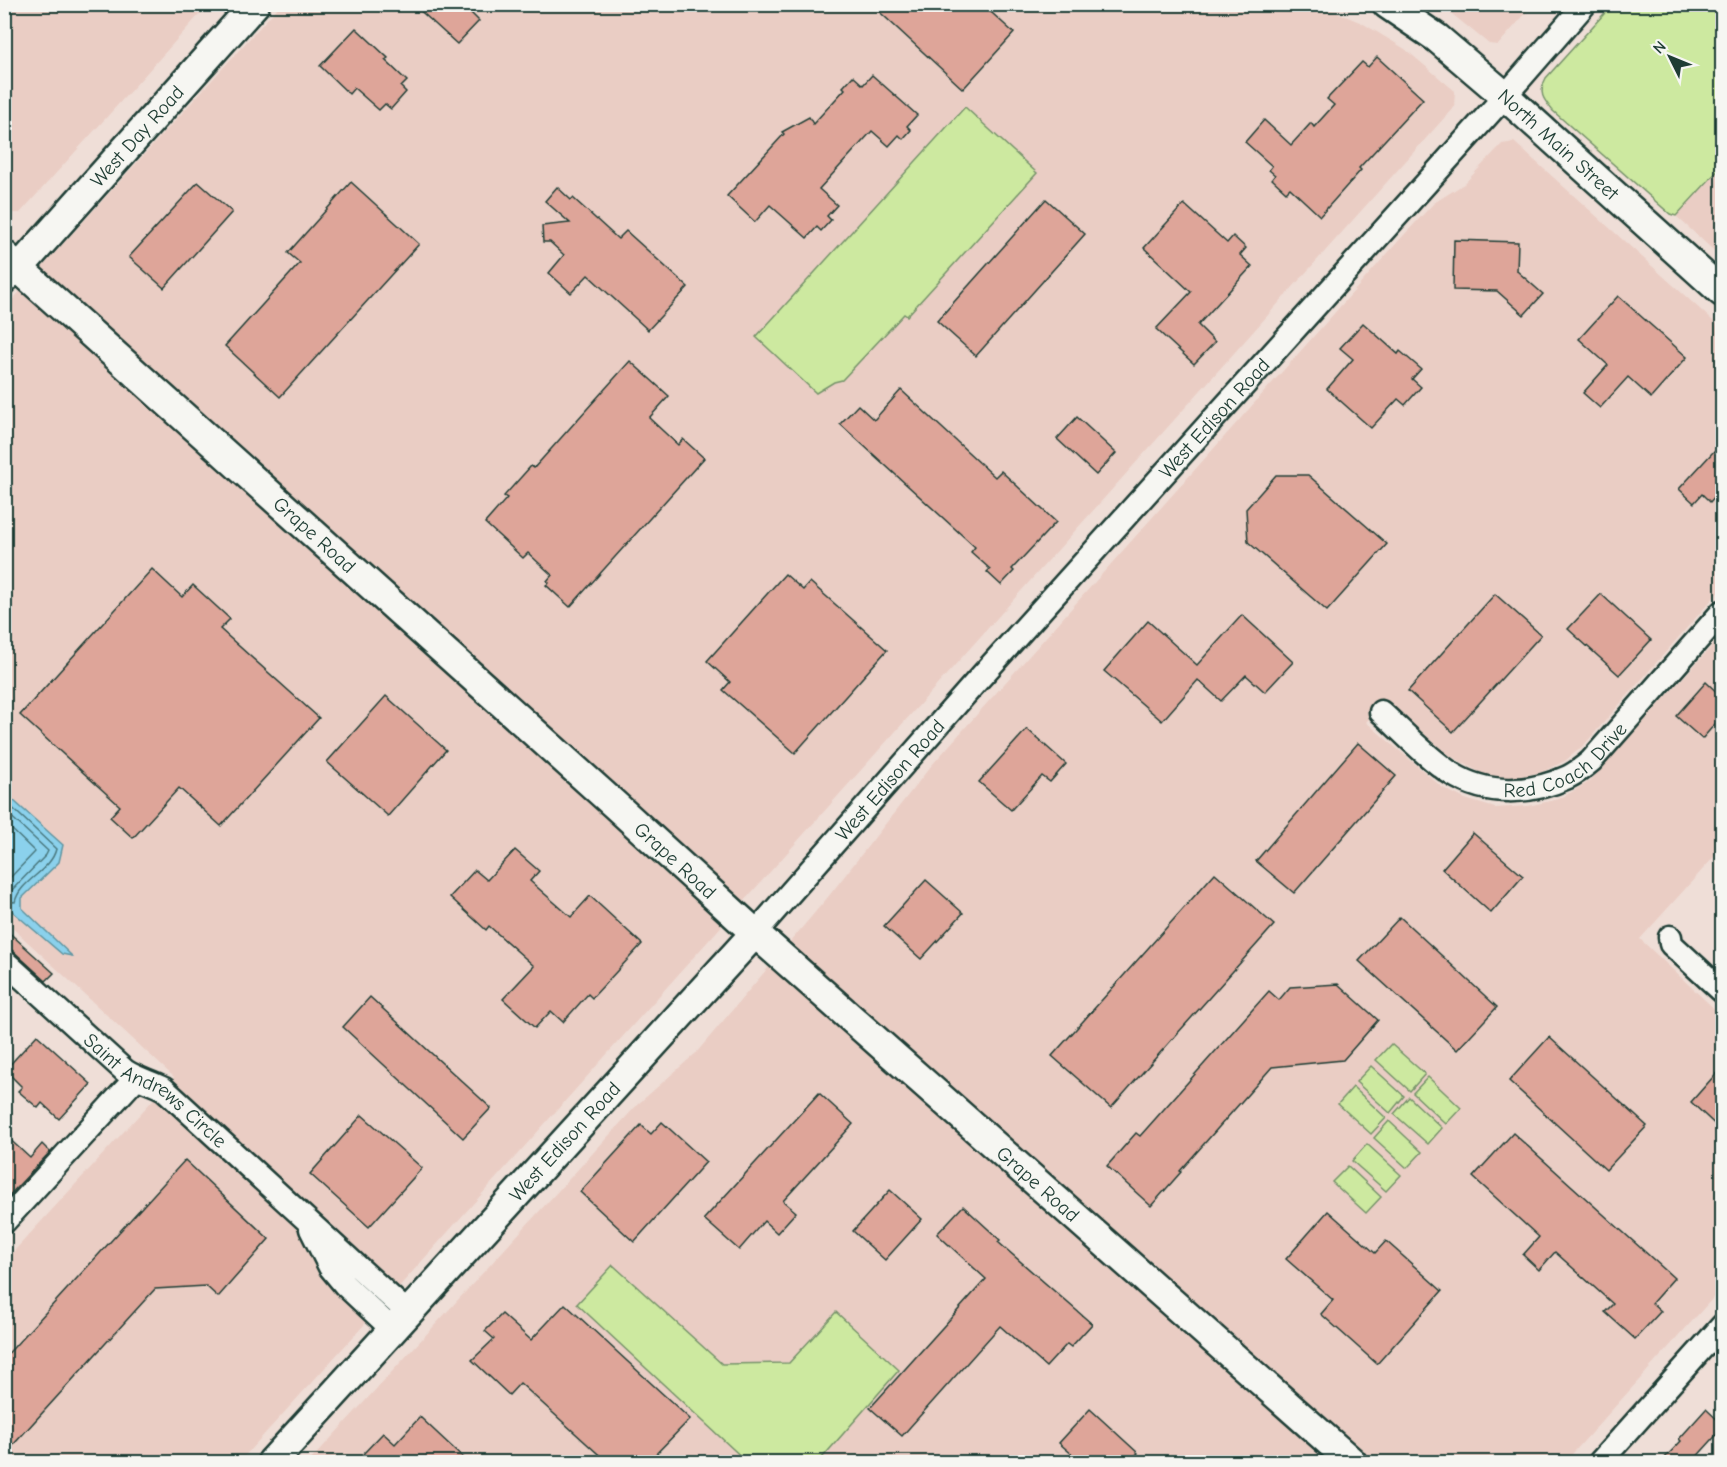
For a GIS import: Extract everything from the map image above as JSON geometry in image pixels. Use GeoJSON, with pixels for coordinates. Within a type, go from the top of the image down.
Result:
{"type":"FeatureCollection","features":[{"type":"Feature","properties":{"kind":"main road","name":"West Day Road"},"geometry":{"type":"LineString","coordinates":[[9,268],[255,4]]}},
{"type":"Feature","properties":{"kind":"main road","name":"North Main Street"},"geometry":{"type":"LineString","coordinates":[[1387,4],[1437,38],[1505,96],[1722,292]]}},
{"type":"Feature","properties":{"kind":"main road","name":"Grape Road"},"geometry":{"type":"LineString","coordinates":[[9,268],[1352,1462]]}},
{"type":"Feature","properties":{"kind":"main road","name":"West Edison Road"},"geometry":{"type":"LineString","coordinates":[[272,1462],[755,933]]}},
{"type":"Feature","properties":{"kind":"street","name":"West Edison Road"},"geometry":{"type":"LineString","coordinates":[[755,933],[976,682],[1505,96],[1585,4]]}},
{"type":"Feature","properties":{"kind":"street","name":"Red Coach Drive"},"geometry":{"type":"LineString","coordinates":[[1382,712],[1438,764],[1473,784],[1494,790],[1512,790],[1549,784],[1570,776],[1591,761],[1722,612]]}},
{"type":"Feature","properties":{"kind":"street"},"geometry":{"type":"LineString","coordinates":[[1670,937],[1671,944],[1722,991]]}},
{"type":"Feature","properties":{"kind":"street","name":"Saint Andrews Circle"},"geometry":{"type":"LineString","coordinates":[[4,961],[125,1071],[164,1089],[307,1220],[400,1322]]}},
{"type":"Feature","properties":{"kind":"street"},"geometry":{"type":"LineString","coordinates":[[4,1222],[136,1078]]}},
{"type":"Feature","properties":{"kind":"street"},"geometry":{"type":"LineString","coordinates":[[1600,1462],[1722,1326]]}},
{"type":"Feature","properties":{"kind":"shaded area"},"geometry":{"type":"Polygon","coordinates":[[[5,4],[208,5],[20,213],[5,213],[5,4]]]}},
{"type":"Feature","properties":{"kind":"shaded area"},"geometry":{"type":"Polygon","coordinates":[[[280,5],[1319,5],[1362,23],[1405,49],[1455,91],[1454,107],[405,1280],[239,1462],[5,1462],[4,1262],[174,1077],[5,921],[5,308],[280,5]]]}},
{"type":"Feature","properties":{"kind":"shaded area"},"geometry":{"type":"Polygon","coordinates":[[[1441,5],[1533,5],[1498,45],[1489,44],[1441,5]]]}},
{"type":"Feature","properties":{"kind":"shaded area"},"geometry":{"type":"Polygon","coordinates":[[[1514,142],[1722,329],[1722,588],[1584,745],[1565,761],[1542,772],[1511,778],[1483,774],[1447,754],[1386,700],[1366,722],[1443,788],[1465,799],[1495,808],[1528,806],[1559,799],[1589,782],[1722,635],[1722,848],[1640,939],[1722,1016],[1722,1288],[1565,1462],[827,1462],[822,1458],[899,1370],[836,1313],[789,1363],[722,1364],[613,1265],[578,1304],[747,1462],[309,1462],[638,1104],[696,1053],[828,897],[931,766],[1403,236],[1434,203],[1464,184],[1502,144],[1514,142]]]}},
{"type":"Feature","properties":{"kind":"shaded area"},"geometry":{"type":"Polygon","coordinates":[[[1722,166],[1722,258],[1676,216],[1722,166]]]}},
{"type":"Feature","properties":{"kind":"green space"},"geometry":{"type":"Polygon","coordinates":[[[1612,5],[1722,5],[1722,166],[1676,216],[1670,214],[1553,111],[1543,96],[1542,88],[1546,78],[1612,5]]]}},
{"type":"Feature","properties":{"kind":"green space"},"geometry":{"type":"Polygon","coordinates":[[[965,107],[1037,173],[907,316],[904,314],[842,380],[816,393],[756,337],[965,107]]]}},
{"type":"Feature","properties":{"kind":"green space"},"geometry":{"type":"Polygon","coordinates":[[[1391,1044],[1425,1074],[1410,1091],[1376,1060],[1391,1044]]]}},
{"type":"Feature","properties":{"kind":"green space"},"geometry":{"type":"Polygon","coordinates":[[[1371,1066],[1404,1096],[1390,1113],[1356,1082],[1371,1066]]]}},
{"type":"Feature","properties":{"kind":"green space"},"geometry":{"type":"Polygon","coordinates":[[[1428,1077],[1461,1108],[1446,1124],[1413,1093],[1428,1077]]]}},
{"type":"Feature","properties":{"kind":"green space"},"geometry":{"type":"Polygon","coordinates":[[[1353,1087],[1386,1118],[1371,1134],[1338,1104],[1353,1087]]]}},
{"type":"Feature","properties":{"kind":"green space"},"geometry":{"type":"Polygon","coordinates":[[[1409,1097],[1442,1128],[1428,1144],[1394,1114],[1409,1097]]]}},
{"type":"Feature","properties":{"kind":"green space"},"geometry":{"type":"Polygon","coordinates":[[[1389,1121],[1422,1152],[1407,1168],[1374,1138],[1389,1121]]]}},
{"type":"Feature","properties":{"kind":"green space"},"geometry":{"type":"Polygon","coordinates":[[[1367,1144],[1401,1175],[1386,1191],[1352,1161],[1367,1144]]]}},
{"type":"Feature","properties":{"kind":"green space"},"geometry":{"type":"Polygon","coordinates":[[[1348,1166],[1381,1197],[1366,1213],[1332,1182],[1348,1166]]]}},
{"type":"Feature","properties":{"kind":"green space"},"geometry":{"type":"Polygon","coordinates":[[[613,1265],[722,1364],[789,1363],[836,1312],[899,1370],[822,1458],[827,1462],[747,1462],[577,1304],[613,1265]]]}},
{"type":"Feature","properties":{"kind":"water"},"geometry":{"type":"Polygon","coordinates":[[[4,792],[63,845],[59,862],[22,898],[22,908],[72,956],[62,954],[5,905],[4,792]]]}},
{"type":"Feature","properties":{"kind":"building"},"geometry":{"type":"Polygon","coordinates":[[[413,4],[462,4],[479,21],[457,44],[413,4]]]}},
{"type":"Feature","properties":{"kind":"building"},"geometry":{"type":"Polygon","coordinates":[[[871,4],[982,4],[1014,33],[963,89],[871,4]]]}},
{"type":"Feature","properties":{"kind":"building"},"geometry":{"type":"Polygon","coordinates":[[[356,28],[388,58],[385,60],[407,81],[401,87],[406,92],[391,109],[385,104],[379,110],[354,88],[349,94],[320,66],[356,28]]]}},
{"type":"Feature","properties":{"kind":"building"},"geometry":{"type":"Polygon","coordinates":[[[1377,57],[1423,99],[1359,168],[1361,170],[1320,216],[1290,188],[1286,192],[1272,179],[1275,175],[1269,170],[1272,166],[1245,142],[1264,120],[1291,145],[1311,123],[1314,127],[1334,105],[1327,99],[1362,62],[1368,67],[1377,57]]]}},
{"type":"Feature","properties":{"kind":"building"},"geometry":{"type":"Polygon","coordinates":[[[872,75],[917,115],[907,126],[911,130],[903,139],[899,135],[889,146],[872,131],[819,189],[837,205],[827,216],[831,220],[821,231],[817,227],[807,238],[770,205],[755,222],[727,196],[784,134],[782,132],[809,117],[813,124],[845,89],[843,87],[853,76],[863,85],[872,75]]]}},
{"type":"Feature","properties":{"kind":"building"},"geometry":{"type":"Polygon","coordinates":[[[198,182],[232,212],[164,288],[129,257],[198,182]]]}},
{"type":"Feature","properties":{"kind":"building"},"geometry":{"type":"Polygon","coordinates":[[[351,182],[419,244],[280,397],[225,346],[300,263],[288,253],[351,182]]]}},
{"type":"Feature","properties":{"kind":"building"},"geometry":{"type":"Polygon","coordinates":[[[557,187],[571,200],[573,198],[618,239],[626,231],[688,287],[648,330],[588,275],[571,293],[549,273],[564,255],[550,242],[543,242],[542,226],[570,223],[545,201],[557,187]]]}},
{"type":"Feature","properties":{"kind":"building"},"geometry":{"type":"Polygon","coordinates":[[[1046,199],[1085,234],[976,356],[937,321],[1046,199]]]}},
{"type":"Feature","properties":{"kind":"building"},"geometry":{"type":"Polygon","coordinates":[[[1184,204],[1227,243],[1233,236],[1246,248],[1240,255],[1252,266],[1198,325],[1215,342],[1194,364],[1156,329],[1191,292],[1144,248],[1184,204]]]}},
{"type":"Feature","properties":{"kind":"building"},"geometry":{"type":"Polygon","coordinates":[[[1454,240],[1518,242],[1517,271],[1543,294],[1524,315],[1497,291],[1453,290],[1454,240]]]}},
{"type":"Feature","properties":{"kind":"building"},"geometry":{"type":"Polygon","coordinates":[[[1618,296],[1687,357],[1651,398],[1628,377],[1600,408],[1583,393],[1608,365],[1579,339],[1618,296]]]}},
{"type":"Feature","properties":{"kind":"building"},"geometry":{"type":"Polygon","coordinates":[[[1363,323],[1398,354],[1400,351],[1421,369],[1412,379],[1421,387],[1405,405],[1398,399],[1371,428],[1327,389],[1353,359],[1340,348],[1363,323]]]}},
{"type":"Feature","properties":{"kind":"building"},"geometry":{"type":"Polygon","coordinates":[[[630,361],[669,396],[649,418],[678,445],[683,439],[704,458],[570,607],[546,585],[552,575],[528,553],[523,558],[485,523],[507,498],[504,496],[531,466],[534,468],[630,361]]]}},
{"type":"Feature","properties":{"kind":"building"},"geometry":{"type":"Polygon","coordinates":[[[901,390],[995,477],[1001,471],[1056,522],[1012,569],[1014,571],[1001,585],[987,572],[990,569],[971,552],[975,547],[840,424],[858,405],[874,420],[901,390]]]}},
{"type":"Feature","properties":{"kind":"building"},"geometry":{"type":"Polygon","coordinates":[[[1077,417],[1116,453],[1096,475],[1057,439],[1077,417]]]}},
{"type":"Feature","properties":{"kind":"building"},"geometry":{"type":"Polygon","coordinates":[[[1714,451],[1722,459],[1722,488],[1710,502],[1702,494],[1694,503],[1679,489],[1714,451]]]}},
{"type":"Feature","properties":{"kind":"building"},"geometry":{"type":"Polygon","coordinates":[[[1276,475],[1308,475],[1387,544],[1327,611],[1248,542],[1246,509],[1276,475]]]}},
{"type":"Feature","properties":{"kind":"building"},"geometry":{"type":"Polygon","coordinates":[[[152,569],[182,597],[193,585],[230,619],[220,629],[319,718],[221,826],[179,788],[133,838],[110,817],[120,806],[20,715],[152,569]]]}},
{"type":"Feature","properties":{"kind":"building"},"geometry":{"type":"Polygon","coordinates":[[[785,574],[803,590],[810,582],[887,650],[795,753],[723,690],[730,682],[707,661],[785,574]]]}},
{"type":"Feature","properties":{"kind":"building"},"geometry":{"type":"Polygon","coordinates":[[[1495,594],[1541,635],[1453,732],[1408,691],[1495,594]]]}},
{"type":"Feature","properties":{"kind":"building"},"geometry":{"type":"Polygon","coordinates":[[[1601,594],[1651,640],[1619,675],[1568,629],[1601,594]]]}},
{"type":"Feature","properties":{"kind":"building"},"geometry":{"type":"Polygon","coordinates":[[[1242,615],[1293,662],[1265,692],[1246,675],[1221,701],[1198,680],[1162,721],[1104,671],[1148,621],[1197,665],[1242,615]]]}},
{"type":"Feature","properties":{"kind":"building"},"geometry":{"type":"Polygon","coordinates":[[[1706,682],[1722,697],[1722,716],[1702,739],[1676,716],[1706,682]]]}},
{"type":"Feature","properties":{"kind":"building"},"geometry":{"type":"Polygon","coordinates":[[[386,696],[446,750],[388,816],[327,762],[386,696]]]}},
{"type":"Feature","properties":{"kind":"building"},"geometry":{"type":"Polygon","coordinates":[[[1027,729],[1066,764],[1050,782],[1042,776],[1011,810],[979,782],[1027,729]]]}},
{"type":"Feature","properties":{"kind":"building"},"geometry":{"type":"Polygon","coordinates":[[[1358,743],[1396,776],[1294,893],[1256,861],[1358,743]]]}},
{"type":"Feature","properties":{"kind":"building"},"geometry":{"type":"Polygon","coordinates":[[[1473,833],[1523,876],[1491,913],[1442,869],[1473,833]]]}},
{"type":"Feature","properties":{"kind":"building"},"geometry":{"type":"Polygon","coordinates":[[[515,850],[539,871],[530,881],[571,917],[590,896],[642,944],[592,998],[588,994],[563,1022],[551,1011],[535,1028],[503,999],[534,966],[489,926],[486,930],[450,897],[475,870],[487,880],[515,850]]]}},
{"type":"Feature","properties":{"kind":"building"},"geometry":{"type":"Polygon","coordinates":[[[1215,873],[1274,925],[1111,1108],[1052,1056],[1215,873]]]}},
{"type":"Feature","properties":{"kind":"building"},"geometry":{"type":"Polygon","coordinates":[[[926,880],[963,913],[921,959],[884,926],[926,880]]]}},
{"type":"Feature","properties":{"kind":"building"},"geometry":{"type":"Polygon","coordinates":[[[1400,917],[1497,1007],[1457,1050],[1359,961],[1400,917]]]}},
{"type":"Feature","properties":{"kind":"building"},"geometry":{"type":"Polygon","coordinates":[[[4,928],[54,973],[46,981],[13,951],[4,947],[4,928]]]}},
{"type":"Feature","properties":{"kind":"building"},"geometry":{"type":"Polygon","coordinates":[[[1338,984],[1378,1020],[1343,1060],[1272,1067],[1151,1206],[1107,1166],[1136,1133],[1140,1136],[1269,991],[1279,1000],[1290,987],[1338,984]]]}},
{"type":"Feature","properties":{"kind":"building"},"geometry":{"type":"Polygon","coordinates":[[[370,997],[491,1108],[463,1138],[343,1027],[370,997]]]}},
{"type":"Feature","properties":{"kind":"building"},"geometry":{"type":"Polygon","coordinates":[[[37,1035],[91,1084],[59,1119],[42,1103],[38,1108],[18,1091],[22,1087],[5,1070],[37,1035]]]}},
{"type":"Feature","properties":{"kind":"building"},"geometry":{"type":"Polygon","coordinates":[[[1549,1037],[1647,1126],[1606,1170],[1509,1081],[1549,1037]]]}},
{"type":"Feature","properties":{"kind":"building"},"geometry":{"type":"Polygon","coordinates":[[[1722,1067],[1722,1131],[1691,1102],[1722,1067]]]}},
{"type":"Feature","properties":{"kind":"building"},"geometry":{"type":"Polygon","coordinates":[[[819,1093],[853,1124],[783,1201],[796,1212],[777,1233],[764,1221],[739,1250],[704,1219],[819,1093]]]}},
{"type":"Feature","properties":{"kind":"building"},"geometry":{"type":"Polygon","coordinates":[[[362,1115],[422,1168],[369,1227],[310,1174],[362,1115]]]}},
{"type":"Feature","properties":{"kind":"building"},"geometry":{"type":"Polygon","coordinates":[[[662,1122],[706,1162],[634,1242],[580,1192],[641,1125],[651,1134],[662,1122]]]}},
{"type":"Feature","properties":{"kind":"building"},"geometry":{"type":"Polygon","coordinates":[[[1513,1133],[1674,1278],[1652,1303],[1661,1311],[1635,1339],[1605,1312],[1613,1304],[1555,1252],[1539,1270],[1523,1255],[1539,1237],[1473,1177],[1513,1133]]]}},
{"type":"Feature","properties":{"kind":"building"},"geometry":{"type":"Polygon","coordinates":[[[4,1134],[30,1158],[42,1144],[50,1152],[4,1201],[4,1134]]]}},
{"type":"Feature","properties":{"kind":"building"},"geometry":{"type":"Polygon","coordinates":[[[185,1160],[269,1239],[218,1297],[206,1286],[155,1289],[4,1455],[4,1358],[185,1160]]]}},
{"type":"Feature","properties":{"kind":"building"},"geometry":{"type":"Polygon","coordinates":[[[890,1190],[922,1219],[885,1260],[853,1231],[890,1190]]]}},
{"type":"Feature","properties":{"kind":"building"},"geometry":{"type":"Polygon","coordinates":[[[963,1206],[1000,1240],[998,1242],[1092,1324],[1071,1347],[1067,1344],[1046,1367],[1000,1326],[902,1436],[870,1408],[986,1279],[937,1234],[963,1206]]]}},
{"type":"Feature","properties":{"kind":"building"},"geometry":{"type":"Polygon","coordinates":[[[1328,1211],[1375,1253],[1386,1241],[1442,1291],[1377,1364],[1321,1314],[1333,1300],[1286,1259],[1328,1211]]]}},
{"type":"Feature","properties":{"kind":"building"},"geometry":{"type":"Polygon","coordinates":[[[565,1304],[690,1419],[648,1462],[607,1462],[520,1383],[509,1395],[472,1360],[494,1339],[485,1331],[502,1314],[531,1340],[565,1304]]]}},
{"type":"Feature","properties":{"kind":"building"},"geometry":{"type":"Polygon","coordinates":[[[1090,1409],[1138,1453],[1129,1462],[1081,1462],[1059,1443],[1090,1409]]]}},
{"type":"Feature","properties":{"kind":"building"},"geometry":{"type":"Polygon","coordinates":[[[1706,1409],[1722,1424],[1722,1429],[1692,1462],[1661,1462],[1681,1441],[1679,1439],[1706,1409]]]}},
{"type":"Feature","properties":{"kind":"building"},"geometry":{"type":"Polygon","coordinates":[[[420,1417],[468,1462],[371,1462],[363,1454],[383,1433],[395,1444],[420,1417]]]}}]}
